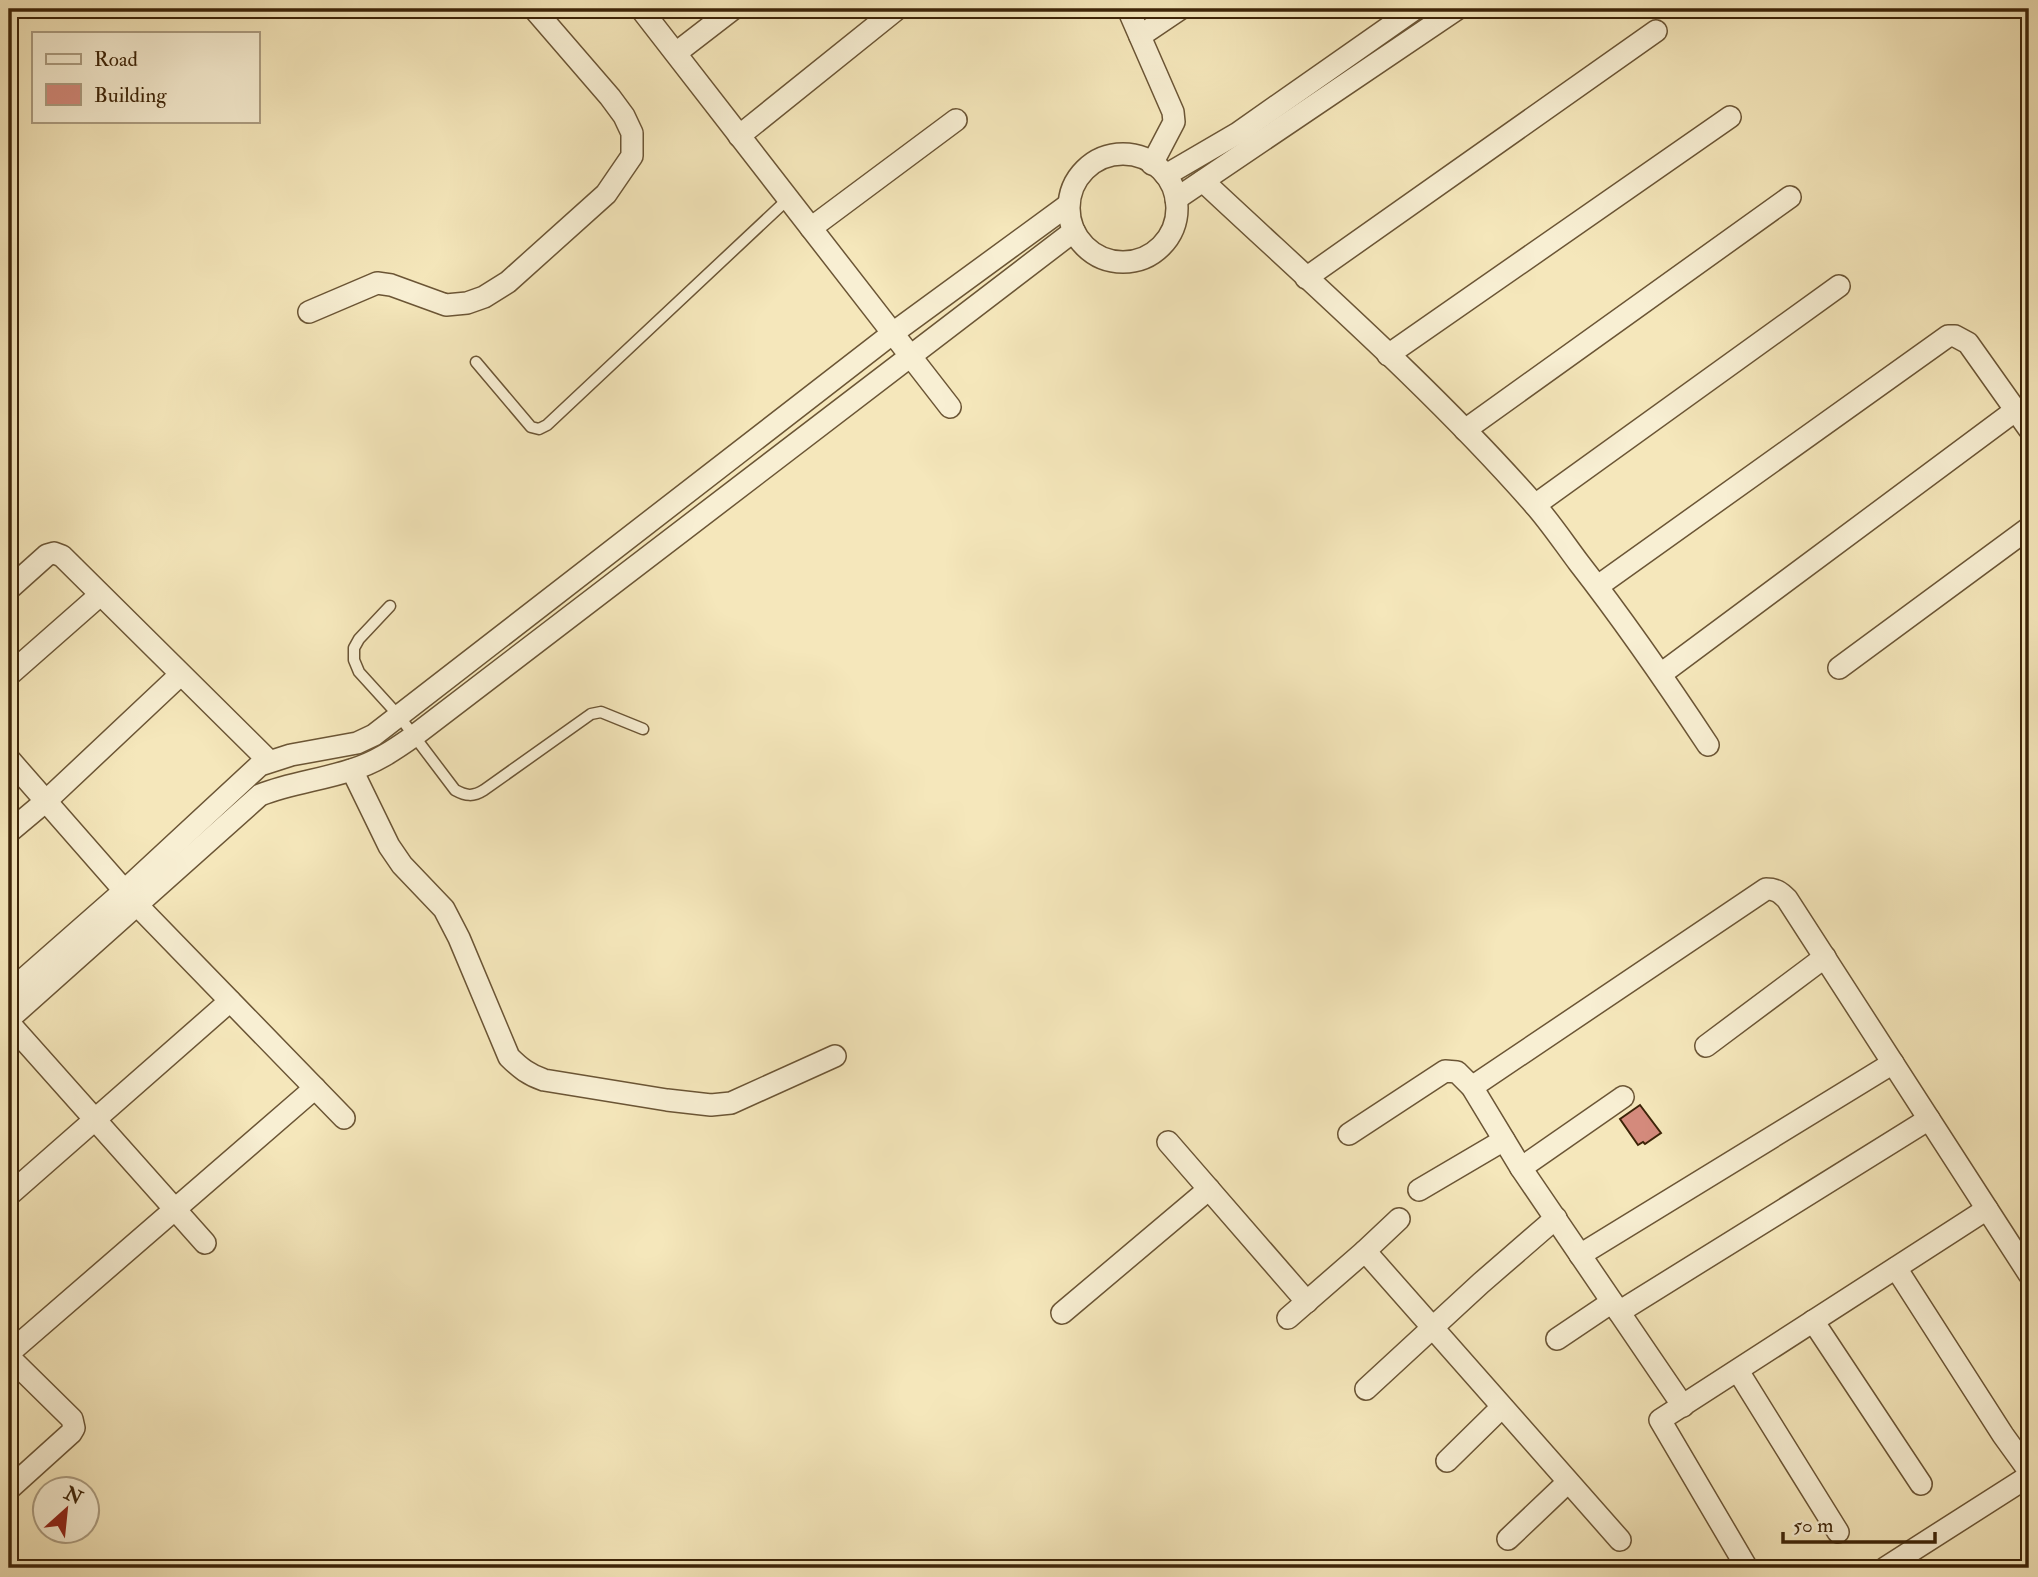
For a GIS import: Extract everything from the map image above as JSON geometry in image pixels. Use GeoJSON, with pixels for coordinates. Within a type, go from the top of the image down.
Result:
{"type":"FeatureCollection","features":[{"type":"Feature","properties":{"kind":"street"},"geometry":{"type":"LineString","coordinates":[[309,312],[377,283],[391,285],[446,305],[467,303],[484,297],[508,282],[606,194],[632,156],[632,132],[610,97],[534,9]]}},
{"type":"Feature","properties":{"kind":"street"},"geometry":{"type":"LineString","coordinates":[[641,9],[950,407]]}},
{"type":"Feature","properties":{"kind":"street"},"geometry":{"type":"LineString","coordinates":[[676,54],[733,9]]}},
{"type":"Feature","properties":{"kind":"street"},"geometry":{"type":"LineString","coordinates":[[739,136],[897,9]]}},
{"type":"Feature","properties":{"kind":"street"},"geometry":{"type":"LineString","coordinates":[[1128,9],[1174,122],[1159,169]]}},
{"type":"Feature","properties":{"kind":"street"},"geometry":{"type":"LineString","coordinates":[[1140,36],[1180,9]]}},
{"type":"Feature","properties":{"kind":"street"},"geometry":{"type":"LineString","coordinates":[[1159,169],[1238,134],[1415,9]]}},
{"type":"Feature","properties":{"kind":"street"},"geometry":{"type":"LineString","coordinates":[[1176,200],[1457,9]]}},
{"type":"Feature","properties":{"kind":"street"},"geometry":{"type":"LineString","coordinates":[[1307,278],[1656,31]]}},
{"type":"Feature","properties":{"kind":"street"},"geometry":{"type":"LineString","coordinates":[[1388,355],[1730,117]]}},
{"type":"Feature","properties":{"kind":"street"},"geometry":{"type":"LineString","coordinates":[[811,228],[956,120]]}},
{"type":"Feature","properties":{"kind":"street"},"geometry":{"type":"LineString","coordinates":[[1128,154],[1145,159],[1159,169],[1176,200],[1176,217],[1171,233],[1162,246],[1149,256],[1117,262],[1087,249],[1070,222],[1068,205],[1072,188],[1081,173],[1094,162],[1111,155],[1128,154]]}},
{"type":"Feature","properties":{"kind":"street"},"geometry":{"type":"LineString","coordinates":[[1203,181],[1465,430],[1535,505],[1661,674],[1707,746]]}},
{"type":"Feature","properties":{"kind":"street"},"geometry":{"type":"LineString","coordinates":[[1465,430],[1790,197]]}},
{"type":"Feature","properties":{"kind":"street"},"geometry":{"type":"LineString","coordinates":[[205,1243],[9,1021],[260,765],[290,755],[357,743],[374,735],[893,333],[1068,205]]}},
{"type":"Feature","properties":{"kind":"street"},"geometry":{"type":"LineString","coordinates":[[9,992],[260,795],[281,786],[352,770],[386,755],[414,736],[1074,231]]}},
{"type":"Feature","properties":{"kind":"street"},"geometry":{"type":"LineString","coordinates":[[1535,505],[1839,286]]}},
{"type":"Feature","properties":{"kind":"street"},"geometry":{"type":"LineString","coordinates":[[1598,586],[1948,336],[1961,338],[1968,343],[2029,429]]}},
{"type":"Feature","properties":{"kind":"street"},"geometry":{"type":"LineString","coordinates":[[1661,674],[2016,410]]}},
{"type":"Feature","properties":{"kind":"street"},"geometry":{"type":"LineString","coordinates":[[1839,668],[2029,528]]}},
{"type":"Feature","properties":{"kind":"street"},"geometry":{"type":"LineString","coordinates":[[9,589],[47,555],[54,553],[62,556],[269,761]]}},
{"type":"Feature","properties":{"kind":"street"},"geometry":{"type":"LineString","coordinates":[[9,675],[100,595]]}},
{"type":"Feature","properties":{"kind":"street"},"geometry":{"type":"LineString","coordinates":[[9,832],[46,801],[180,675]]}},
{"type":"Feature","properties":{"kind":"street"},"geometry":{"type":"LineString","coordinates":[[9,760],[131,898],[344,1118]]}},
{"type":"Feature","properties":{"kind":"street"},"geometry":{"type":"LineString","coordinates":[[352,770],[389,846],[402,865],[444,909],[509,1057],[532,1076],[667,1100],[712,1105],[732,1103],[835,1056]]}},
{"type":"Feature","properties":{"kind":"street"},"geometry":{"type":"LineString","coordinates":[[1472,1087],[1766,889],[1779,891],[1825,957],[2029,1274]]}},
{"type":"Feature","properties":{"kind":"street"},"geometry":{"type":"LineString","coordinates":[[1706,1046],[1825,957]]}},
{"type":"Feature","properties":{"kind":"street"},"geometry":{"type":"LineString","coordinates":[[9,1195],[230,1001]]}},
{"type":"Feature","properties":{"kind":"street"},"geometry":{"type":"LineString","coordinates":[[1580,1255],[1893,1063]]}},
{"type":"Feature","properties":{"kind":"street"},"geometry":{"type":"LineString","coordinates":[[1349,1134],[1445,1071],[1457,1072],[1472,1087],[1521,1168],[1683,1406]]}},
{"type":"Feature","properties":{"kind":"street"},"geometry":{"type":"LineString","coordinates":[[9,1489],[74,1428],[72,1419],[9,1355],[315,1088]]}},
{"type":"Feature","properties":{"kind":"street"},"geometry":{"type":"LineString","coordinates":[[1521,1168],[1623,1097]]}},
{"type":"Feature","properties":{"kind":"street"},"geometry":{"type":"LineString","coordinates":[[1558,1339],[1930,1119]]}},
{"type":"Feature","properties":{"kind":"street"},"geometry":{"type":"LineString","coordinates":[[1419,1190],[1504,1140]]}},
{"type":"Feature","properties":{"kind":"street"},"geometry":{"type":"LineString","coordinates":[[1168,1142],[1307,1302]]}},
{"type":"Feature","properties":{"kind":"street"},"geometry":{"type":"LineString","coordinates":[[1062,1312],[1209,1189]]}},
{"type":"Feature","properties":{"kind":"street"},"geometry":{"type":"LineString","coordinates":[[1748,1568],[1660,1420],[1987,1209]]}},
{"type":"Feature","properties":{"kind":"street"},"geometry":{"type":"LineString","coordinates":[[1289,1318],[1399,1219]]}},
{"type":"Feature","properties":{"kind":"street"},"geometry":{"type":"LineString","coordinates":[[1366,1389],[1481,1283],[1556,1219]]}},
{"type":"Feature","properties":{"kind":"street"},"geometry":{"type":"LineString","coordinates":[[1364,1251],[1620,1540]]}},
{"type":"Feature","properties":{"kind":"street"},"geometry":{"type":"LineString","coordinates":[[1885,1568],[2029,1473],[1896,1268]]}},
{"type":"Feature","properties":{"kind":"street"},"geometry":{"type":"LineString","coordinates":[[1814,1321],[1921,1484]]}},
{"type":"Feature","properties":{"kind":"street"},"geometry":{"type":"LineString","coordinates":[[1738,1371],[1838,1532]]}},
{"type":"Feature","properties":{"kind":"street"},"geometry":{"type":"LineString","coordinates":[[1447,1461],[1502,1407]]}},
{"type":"Feature","properties":{"kind":"street"},"geometry":{"type":"LineString","coordinates":[[1508,1539],[1568,1482]]}},
{"type":"Feature","properties":{"kind":"lane"},"geometry":{"type":"LineString","coordinates":[[476,362],[531,427],[539,429],[547,425],[788,198]]}},
{"type":"Feature","properties":{"kind":"lane"},"geometry":{"type":"LineString","coordinates":[[390,606],[359,639],[354,648],[354,660],[359,671],[399,716],[455,790],[463,794],[474,796],[591,714],[601,712],[643,729]]}},
{"type":"Feature","properties":{"kind":"building"},"geometry":{"type":"Polygon","coordinates":[[[1640,1105],[1661,1133],[1645,1144],[1643,1142],[1638,1145],[1620,1119],[1640,1105]]]}}]}
